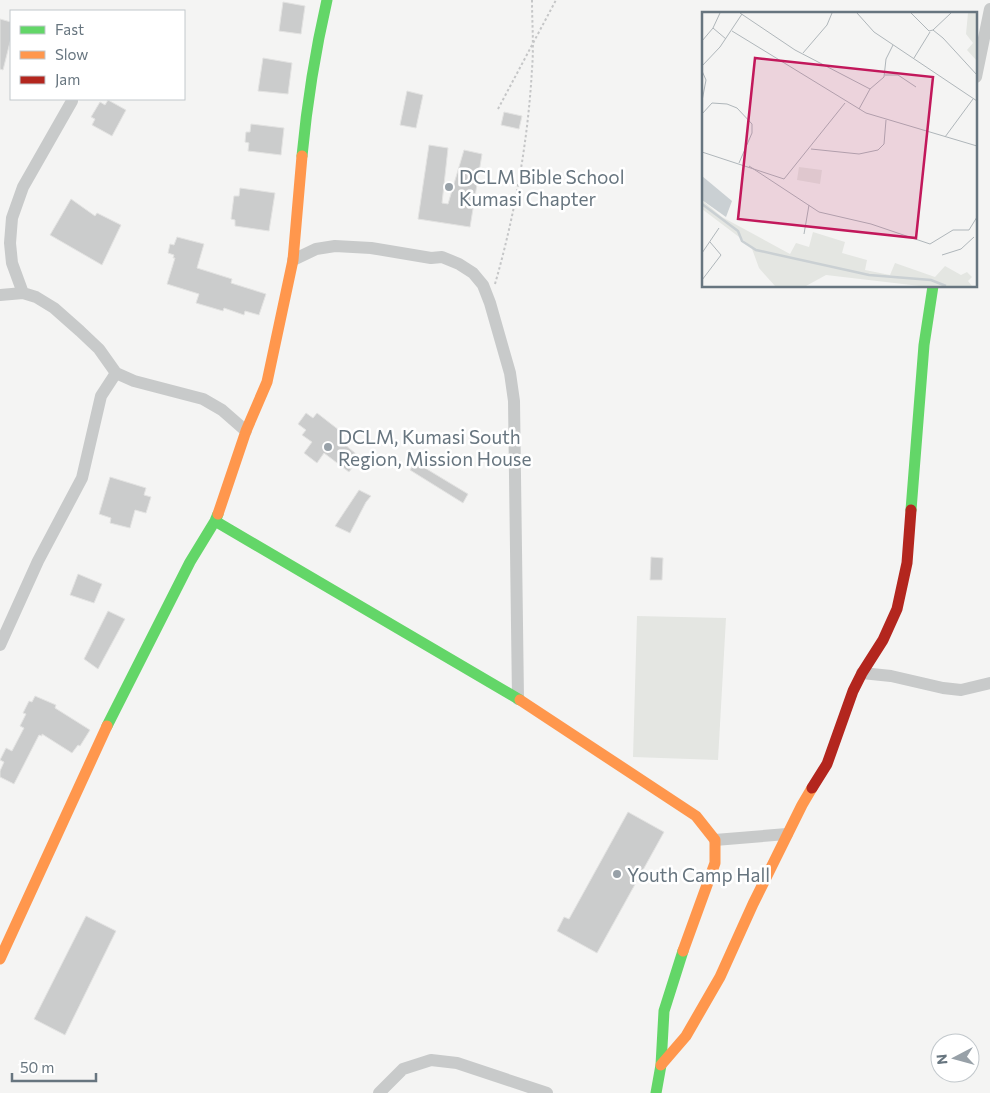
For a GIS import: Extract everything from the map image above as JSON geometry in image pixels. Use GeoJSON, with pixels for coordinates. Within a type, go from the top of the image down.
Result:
{"type":"FeatureCollection","features":[{"type":"Feature","properties":{"kind":"street"},"geometry":{"type":"LineString","coordinates":[[0,959],[115,708],[190,562],[215,521],[246,431],[266,382],[294,260],[307,106],[317,44],[327,0]]}},
{"type":"Feature","properties":{"kind":"street"},"geometry":{"type":"LineString","coordinates":[[978,67],[990,9]]}},
{"type":"Feature","properties":{"kind":"street"},"geometry":{"type":"LineString","coordinates":[[23,293],[12,263],[10,243],[12,218],[23,187],[72,101]]}},
{"type":"Feature","properties":{"kind":"street"},"geometry":{"type":"LineString","coordinates":[[294,260],[316,249],[336,246],[371,248],[431,258],[442,257],[473,273],[483,285],[510,373],[514,401],[518,699]]}},
{"type":"Feature","properties":{"kind":"street"},"geometry":{"type":"LineString","coordinates":[[661,1065],[686,1036],[720,977],[787,834],[827,764],[853,691],[883,640],[896,609],[908,562],[924,345],[933,288]]}},
{"type":"Feature","properties":{"kind":"street"},"geometry":{"type":"LineString","coordinates":[[0,295],[23,293],[36,297],[54,308],[99,349],[116,374],[134,381],[203,399],[222,410],[246,431]]}},
{"type":"Feature","properties":{"kind":"street"},"geometry":{"type":"LineString","coordinates":[[0,645],[38,561],[82,478],[102,396],[116,374]]}},
{"type":"Feature","properties":{"kind":"street"},"geometry":{"type":"LineString","coordinates":[[215,521],[518,699],[696,816],[715,840],[715,863],[676,971],[664,1011],[661,1065],[656,1093]]}},
{"type":"Feature","properties":{"kind":"street"},"geometry":{"type":"LineString","coordinates":[[862,673],[961,690],[990,683]]}},
{"type":"Feature","properties":{"kind":"street"},"geometry":{"type":"LineString","coordinates":[[715,840],[787,834]]}},
{"type":"Feature","properties":{"kind":"street"},"geometry":{"type":"LineString","coordinates":[[379,1093],[402,1068],[431,1060],[457,1063],[547,1093]]}},
{"type":"Feature","properties":{"kind":"path"},"geometry":{"type":"LineString","coordinates":[[490,303],[513,211],[524,147],[530,101],[532,0]]}},
{"type":"Feature","properties":{"kind":"path"},"geometry":{"type":"LineString","coordinates":[[498,109],[556,0]]}},
{"type":"Feature","properties":{"kind":"shaded area"},"geometry":{"type":"Polygon","coordinates":[[[637,616],[726,618],[718,760],[633,757],[637,616]]]}},
{"type":"Feature","properties":{"kind":"building"},"geometry":{"type":"Polygon","coordinates":[[[283,2],[305,6],[301,34],[279,31],[283,2]]]}},
{"type":"Feature","properties":{"kind":"building"},"geometry":{"type":"Polygon","coordinates":[[[0,19],[10,22],[10,42],[3,70],[0,69],[0,19]]]}},
{"type":"Feature","properties":{"kind":"building"},"geometry":{"type":"Polygon","coordinates":[[[263,58],[292,63],[288,94],[258,91],[263,58]]]}},
{"type":"Feature","properties":{"kind":"building"},"geometry":{"type":"Polygon","coordinates":[[[407,91],[423,95],[416,128],[400,125],[407,91]]]}},
{"type":"Feature","properties":{"kind":"building"},"geometry":{"type":"Polygon","coordinates":[[[108,100],[126,110],[112,136],[92,125],[95,119],[91,117],[100,102],[105,105],[108,100]]]}},
{"type":"Feature","properties":{"kind":"building"},"geometry":{"type":"Polygon","coordinates":[[[504,112],[522,116],[519,129],[501,125],[504,112]]]}},
{"type":"Feature","properties":{"kind":"building"},"geometry":{"type":"Polygon","coordinates":[[[251,124],[284,128],[281,155],[248,151],[249,143],[245,142],[246,132],[250,132],[251,124]]]}},
{"type":"Feature","properties":{"kind":"building","name":"DCLM Bible School Kumasi Chapter"},"geometry":{"type":"Polygon","coordinates":[[[429,145],[448,148],[442,203],[448,204],[464,150],[482,154],[470,227],[418,219],[429,145]]]}},
{"type":"Feature","properties":{"kind":"building"},"geometry":{"type":"Polygon","coordinates":[[[240,188],[275,193],[269,231],[235,226],[235,220],[231,219],[234,196],[239,196],[240,188]]]}},
{"type":"Feature","properties":{"kind":"building"},"geometry":{"type":"Polygon","coordinates":[[[71,199],[95,216],[97,213],[121,225],[102,265],[50,235],[71,199]]]}},
{"type":"Feature","properties":{"kind":"building"},"geometry":{"type":"Polygon","coordinates":[[[177,237],[204,244],[197,268],[232,279],[231,283],[266,294],[259,315],[245,311],[244,315],[224,308],[223,311],[196,303],[199,294],[167,284],[175,258],[173,258],[174,255],[168,253],[170,244],[174,245],[177,237]]]}},
{"type":"Feature","properties":{"kind":"building","name":"DCLM, Kumasi South Region, Mission House"},"geometry":{"type":"Polygon","coordinates":[[[306,413],[313,418],[317,413],[344,434],[339,440],[360,457],[349,472],[324,453],[317,463],[304,453],[312,442],[302,435],[306,430],[298,424],[306,413]]]}},
{"type":"Feature","properties":{"kind":"building"},"geometry":{"type":"Polygon","coordinates":[[[415,462],[468,494],[463,503],[410,470],[415,462]]]}},
{"type":"Feature","properties":{"kind":"building"},"geometry":{"type":"Polygon","coordinates":[[[110,477],[146,488],[144,495],[151,497],[146,513],[135,510],[130,528],[110,523],[111,518],[99,514],[110,477]]]}},
{"type":"Feature","properties":{"kind":"building"},"geometry":{"type":"Polygon","coordinates":[[[359,490],[371,496],[350,533],[335,526],[359,490]]]}},
{"type":"Feature","properties":{"kind":"building"},"geometry":{"type":"Polygon","coordinates":[[[651,557],[663,558],[662,580],[650,580],[651,557]]]}},
{"type":"Feature","properties":{"kind":"building"},"geometry":{"type":"Polygon","coordinates":[[[78,574],[102,584],[94,603],[70,595],[78,574]]]}},
{"type":"Feature","properties":{"kind":"building"},"geometry":{"type":"Polygon","coordinates":[[[108,611],[125,619],[98,669],[84,659],[108,611]]]}},
{"type":"Feature","properties":{"kind":"building"},"geometry":{"type":"Polygon","coordinates":[[[35,696],[56,705],[55,708],[90,730],[80,746],[78,745],[72,753],[42,734],[42,736],[39,735],[14,784],[0,777],[0,771],[4,762],[0,760],[6,748],[12,751],[24,728],[20,726],[26,714],[23,713],[29,701],[32,702],[35,696]]]}},
{"type":"Feature","properties":{"kind":"building","name":"Youth Camp Hall"},"geometry":{"type":"Polygon","coordinates":[[[628,812],[664,832],[597,953],[557,931],[564,917],[569,919],[628,812]]]}},
{"type":"Feature","properties":{"kind":"building"},"geometry":{"type":"Polygon","coordinates":[[[86,916],[116,931],[65,1035],[34,1019],[86,916]]]}},
{"type":"Feature","properties":{"kind":"traffic: fast"},"geometry":{"type":"LineString","coordinates":[[302,156],[312,78],[327,0]]}},
{"type":"Feature","properties":{"kind":"traffic: fast"},"geometry":{"type":"LineString","coordinates":[[911,510],[924,345],[933,288]]}},
{"type":"Feature","properties":{"kind":"traffic: fast"},"geometry":{"type":"LineString","coordinates":[[107,726],[190,562],[218,514]]}},
{"type":"Feature","properties":{"kind":"traffic: fast"},"geometry":{"type":"LineString","coordinates":[[215,521],[520,700]]}},
{"type":"Feature","properties":{"kind":"traffic: fast"},"geometry":{"type":"LineString","coordinates":[[656,1093],[661,1065],[664,1011],[683,951]]}},
{"type":"Feature","properties":{"kind":"traffic: slow"},"geometry":{"type":"LineString","coordinates":[[218,514],[246,431],[267,382],[293,260],[302,156]]}},
{"type":"Feature","properties":{"kind":"traffic: slow"},"geometry":{"type":"LineString","coordinates":[[520,700],[696,816],[715,840],[715,863],[683,951]]}},
{"type":"Feature","properties":{"kind":"traffic: slow"},"geometry":{"type":"LineString","coordinates":[[0,959],[107,726]]}},
{"type":"Feature","properties":{"kind":"traffic: slow"},"geometry":{"type":"LineString","coordinates":[[661,1065],[686,1036],[720,977],[753,904],[812,788]]}},
{"type":"Feature","properties":{"kind":"traffic: jam"},"geometry":{"type":"LineString","coordinates":[[812,788],[827,764],[853,691],[883,640],[897,609],[907,563],[911,510]]}},
{"type":"Feature","properties":{"kind":"place","name":"DCLM Bible School Kumasi Chapter"},"geometry":{"type":"Point","coordinates":[449,187]}},
{"type":"Feature","properties":{"kind":"place","name":"DCLM, Kumasi South Region, Mission House"},"geometry":{"type":"Point","coordinates":[328,447]}},
{"type":"Feature","properties":{"kind":"place","name":"Youth Camp Hall"},"geometry":{"type":"Point","coordinates":[617,874]}}]}
